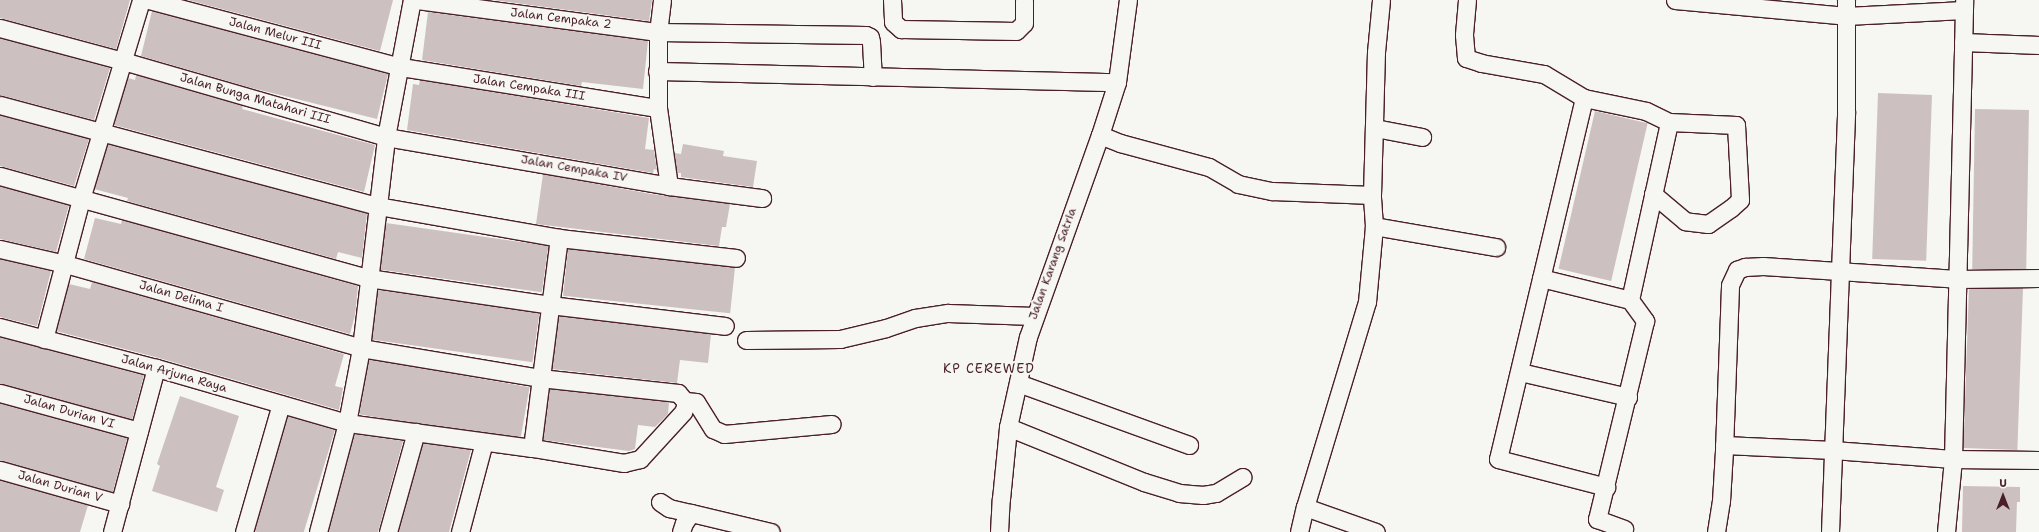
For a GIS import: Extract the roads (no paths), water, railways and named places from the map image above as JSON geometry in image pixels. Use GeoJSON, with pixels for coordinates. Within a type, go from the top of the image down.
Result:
{"type":"FeatureCollection","features":[{"type":"Feature","properties":{"kind":"street"},"geometry":{"type":"LineString","coordinates":[[44,339],[81,199],[141,0]]}},
{"type":"Feature","properties":{"kind":"street","name":"Jalan Melur III"},"geometry":{"type":"LineString","coordinates":[[149,0],[401,67]]}},
{"type":"Feature","properties":{"kind":"street"},"geometry":{"type":"LineString","coordinates":[[318,532],[347,423],[361,348],[368,278],[386,136],[401,67],[412,0]]}},
{"type":"Feature","properties":{"kind":"street","name":"Jalan Cempaka 2"},"geometry":{"type":"LineString","coordinates":[[417,0],[658,32],[866,35],[870,37],[872,42],[873,77]]}},
{"type":"Feature","properties":{"kind":"street"},"geometry":{"type":"LineString","coordinates":[[662,0],[658,32],[658,108],[669,186]]}},
{"type":"Feature","properties":{"kind":"street"},"geometry":{"type":"LineString","coordinates":[[892,0],[893,22],[901,29],[1016,31],[1024,23],[1024,0]]}},
{"type":"Feature","properties":{"kind":"street","name":"Jalan Karang Satria"},"geometry":{"type":"LineString","coordinates":[[999,532],[1008,427],[1034,316],[1100,135],[1117,82],[1128,0]]}},
{"type":"Feature","properties":{"kind":"street"},"geometry":{"type":"LineString","coordinates":[[1299,532],[1305,507],[1367,302],[1374,226],[1372,195],[1376,52],[1381,0]]}},
{"type":"Feature","properties":{"kind":"street"},"geometry":{"type":"LineString","coordinates":[[1467,0],[1464,35],[1466,58],[1481,63],[1544,74],[1584,98],[1646,111],[1669,122],[1736,125],[1740,200],[1731,208],[1708,224],[1685,221],[1653,194]]}},
{"type":"Feature","properties":{"kind":"street"},"geometry":{"type":"LineString","coordinates":[[1675,0],[1846,8],[1964,5],[1952,459],[1946,532]]}},
{"type":"Feature","properties":{"kind":"street"},"geometry":{"type":"LineString","coordinates":[[1830,532],[1846,111],[1846,8]]}},
{"type":"Feature","properties":{"kind":"street","name":"Jalan Bunga Matahari III"},"geometry":{"type":"LineString","coordinates":[[0,28],[123,61],[386,136]]}},
{"type":"Feature","properties":{"kind":"street"},"geometry":{"type":"LineString","coordinates":[[1963,42],[2039,45]]}},
{"type":"Feature","properties":{"kind":"street","name":"Jalan Cempaka III"},"geometry":{"type":"LineString","coordinates":[[401,67],[658,108]]}},
{"type":"Feature","properties":{"kind":"street"},"geometry":{"type":"LineString","coordinates":[[657,71],[1117,82]]}},
{"type":"Feature","properties":{"kind":"street"},"geometry":{"type":"LineString","coordinates":[[1584,98],[1520,372],[1498,459],[1606,487]]}},
{"type":"Feature","properties":{"kind":"street"},"geometry":{"type":"LineString","coordinates":[[0,106],[101,134],[378,206],[559,238],[736,258]]}},
{"type":"Feature","properties":{"kind":"street"},"geometry":{"type":"LineString","coordinates":[[1630,300],[1669,122]]}},
{"type":"Feature","properties":{"kind":"street"},"geometry":{"type":"LineString","coordinates":[[1375,128],[1422,137]]}},
{"type":"Feature","properties":{"kind":"street"},"geometry":{"type":"LineString","coordinates":[[1100,135],[1120,143],[1208,167],[1238,184],[1272,191],[1372,195]]}},
{"type":"Feature","properties":{"kind":"street","name":"Jalan Cempaka IV"},"geometry":{"type":"LineString","coordinates":[[386,136],[669,186],[762,198]]}},
{"type":"Feature","properties":{"kind":"street"},"geometry":{"type":"LineString","coordinates":[[0,176],[368,278],[550,305],[725,326]]}},
{"type":"Feature","properties":{"kind":"street"},"geometry":{"type":"LineString","coordinates":[[1374,226],[1496,247]]}},
{"type":"Feature","properties":{"kind":"street"},"geometry":{"type":"LineString","coordinates":[[532,448],[559,238]]}},
{"type":"Feature","properties":{"kind":"street","name":"Jalan Delima I"},"geometry":{"type":"LineString","coordinates":[[0,248],[65,264],[361,348],[540,378],[678,393],[685,401],[696,402],[713,429],[724,434],[832,424]]}},
{"type":"Feature","properties":{"kind":"street"},"geometry":{"type":"LineString","coordinates":[[1716,532],[1721,501],[1730,285],[1737,270],[1745,267],[1763,266],[1957,279],[2039,278]]}},
{"type":"Feature","properties":{"kind":"street"},"geometry":{"type":"LineString","coordinates":[[1541,278],[1630,300],[1645,321],[1628,397],[1597,519],[1624,530]]}},
{"type":"Feature","properties":{"kind":"street"},"geometry":{"type":"LineString","coordinates":[[746,340],[840,339],[886,328],[915,318],[948,313],[1034,316]]}},
{"type":"Feature","properties":{"kind":"street","name":"Jalan Arjuna Raya"},"geometry":{"type":"LineString","coordinates":[[0,327],[156,368],[347,423],[532,448],[624,463],[633,462],[640,459],[683,412],[685,401]]}},
{"type":"Feature","properties":{"kind":"street"},"geometry":{"type":"LineString","coordinates":[[112,532],[156,368]]}},
{"type":"Feature","properties":{"kind":"street"},"geometry":{"type":"LineString","coordinates":[[1520,372],[1628,397]]}},
{"type":"Feature","properties":{"kind":"street"},"geometry":{"type":"LineString","coordinates":[[1018,383],[1189,445]]}},
{"type":"Feature","properties":{"kind":"street","name":"Jalan Durian VI"},"geometry":{"type":"LineString","coordinates":[[0,393],[139,432]]}},
{"type":"Feature","properties":{"kind":"street"},"geometry":{"type":"LineString","coordinates":[[244,532],[281,404]]}},
{"type":"Feature","properties":{"kind":"street"},"geometry":{"type":"LineString","coordinates":[[1008,427],[1144,482],[1180,493],[1203,495],[1216,493],[1243,477]]}},
{"type":"Feature","properties":{"kind":"street"},"geometry":{"type":"LineString","coordinates":[[388,532],[416,432]]}},
{"type":"Feature","properties":{"kind":"street"},"geometry":{"type":"LineString","coordinates":[[460,532],[484,442]]}},
{"type":"Feature","properties":{"kind":"street"},"geometry":{"type":"LineString","coordinates":[[1724,445],[1834,450],[1952,459],[2039,460]]}},
{"type":"Feature","properties":{"kind":"street","name":"Jalan Durian V"},"geometry":{"type":"LineString","coordinates":[[0,470],[120,504]]}},
{"type":"Feature","properties":{"kind":"street"},"geometry":{"type":"LineString","coordinates":[[660,502],[669,508],[691,513],[732,527],[771,532]]}},
{"type":"Feature","properties":{"kind":"street"},"geometry":{"type":"LineString","coordinates":[[1305,507],[1376,532]]}},
{"type":"Feature","properties":{"kind":"street"},"geometry":{"type":"LineString","coordinates":[[681,532],[684,522],[691,513]]}},
{"type":"Feature","properties":{"kind":"district","name":"KP CEREWED"},"geometry":{"type":"Point","coordinates":[989,369]}}]}
